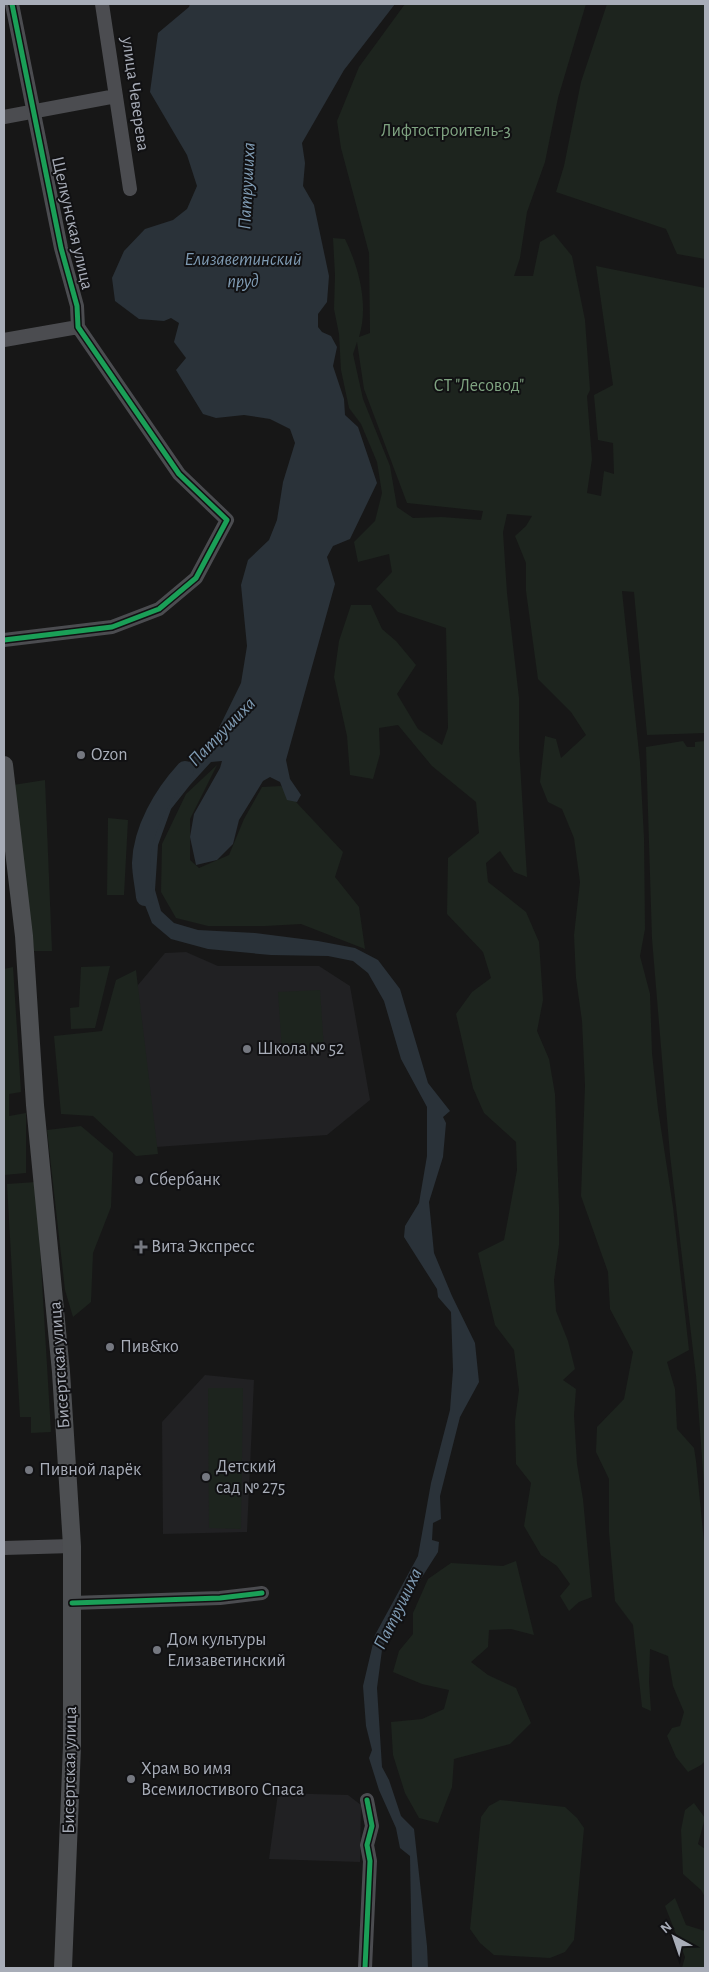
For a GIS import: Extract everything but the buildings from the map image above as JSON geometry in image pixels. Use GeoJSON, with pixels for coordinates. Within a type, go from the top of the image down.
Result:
{"type":"FeatureCollection","features":[{"type":"Feature","properties":{"kind":"main road","name":"Бисертская улица"},"geometry":{"type":"LineString","coordinates":[[4,765],[23,933],[36,1105],[61,1372],[72,1546],[72,1746],[63,1968]]}},
{"type":"Feature","properties":{"kind":"street","name":"Щелкунская улица"},"geometry":{"type":"LineString","coordinates":[[4,640],[112,627],[158,609],[196,578],[227,520],[179,474],[78,327],[77,306],[62,248],[12,4]]}},
{"type":"Feature","properties":{"kind":"street","name":"улица Чеверева"},"geometry":{"type":"LineString","coordinates":[[102,4],[130,189]]}},
{"type":"Feature","properties":{"kind":"street"},"geometry":{"type":"LineString","coordinates":[[4,117],[116,96]]}},
{"type":"Feature","properties":{"kind":"street"},"geometry":{"type":"LineString","coordinates":[[4,340],[78,327]]}},
{"type":"Feature","properties":{"kind":"street"},"geometry":{"type":"LineString","coordinates":[[4,1548],[72,1546]]}},
{"type":"Feature","properties":{"kind":"street"},"geometry":{"type":"LineString","coordinates":[[72,1603],[220,1598],[262,1593]]}},
{"type":"Feature","properties":{"kind":"street"},"geometry":{"type":"LineString","coordinates":[[365,1968],[370,1861],[367,1845],[372,1826],[367,1800]]}},
{"type":"Feature","properties":{"kind":"shaded area","name":"Школа № 52"},"geometry":{"type":"Polygon","coordinates":[[[186,952],[218,966],[319,966],[350,986],[370,1100],[327,1135],[156,1147],[127,998],[165,953],[186,952]]]}},
{"type":"Feature","properties":{"kind":"shaded area","name":"Детский сад № 275"},"geometry":{"type":"Polygon","coordinates":[[[205,1375],[254,1380],[247,1532],[163,1534],[162,1422],[205,1375]]]}},
{"type":"Feature","properties":{"kind":"shaded area"},"geometry":{"type":"Polygon","coordinates":[[[278,1793],[348,1795],[361,1805],[360,1862],[269,1859],[278,1793]]]}},
{"type":"Feature","properties":{"kind":"green space"},"geometry":{"type":"Polygon","coordinates":[[[405,4],[586,4],[558,98],[545,162],[527,212],[520,258],[514,276],[533,276],[540,242],[554,234],[572,256],[585,320],[590,390],[587,396],[592,459],[587,493],[601,496],[604,471],[614,474],[613,443],[598,440],[594,395],[613,385],[596,266],[705,288],[705,733],[647,735],[634,592],[622,591],[640,762],[644,838],[645,929],[640,956],[650,994],[652,1053],[658,1109],[673,1207],[689,1350],[667,1362],[675,1389],[677,1429],[694,1448],[705,1552],[705,1761],[688,1772],[676,1757],[667,1736],[672,1728],[680,1726],[684,1712],[673,1686],[668,1656],[650,1649],[649,1682],[651,1711],[642,1707],[633,1625],[615,1601],[609,1532],[609,1479],[596,1452],[597,1427],[624,1399],[633,1352],[610,1309],[608,1272],[581,1196],[585,1085],[582,1021],[576,978],[574,935],[580,882],[574,838],[562,809],[548,802],[540,782],[545,736],[556,739],[561,758],[586,735],[571,712],[538,679],[526,591],[526,563],[515,536],[526,526],[532,516],[507,514],[503,532],[507,593],[519,698],[519,747],[527,877],[514,872],[500,851],[486,863],[488,882],[526,912],[539,942],[543,1000],[537,1031],[549,1059],[555,1094],[559,1207],[559,1245],[554,1280],[556,1311],[568,1341],[575,1369],[563,1380],[576,1389],[574,1415],[577,1464],[583,1499],[592,1597],[579,1602],[569,1611],[560,1596],[570,1584],[557,1566],[541,1555],[524,1526],[531,1483],[516,1464],[515,1421],[519,1390],[514,1350],[495,1325],[478,1253],[504,1240],[517,1170],[516,1142],[484,1113],[473,1088],[456,1014],[472,992],[491,978],[483,952],[447,914],[448,858],[479,833],[476,802],[432,766],[398,725],[379,728],[380,754],[373,779],[350,775],[347,736],[334,677],[339,641],[351,605],[371,605],[382,629],[396,641],[416,665],[397,694],[418,729],[442,745],[448,728],[446,628],[398,612],[376,589],[392,572],[389,554],[358,562],[354,542],[375,521],[382,493],[377,462],[361,424],[349,408],[341,370],[339,334],[334,309],[333,238],[345,239],[358,274],[363,300],[362,325],[359,337],[370,333],[369,253],[341,148],[337,121],[359,67],[405,4]],[[357,342],[353,354],[363,399],[390,466],[397,507],[413,518],[442,517],[481,520],[483,511],[407,503],[364,389],[357,342]]]}},
{"type":"Feature","properties":{"kind":"green space"},"geometry":{"type":"Polygon","coordinates":[[[607,4],[705,4],[705,259],[677,254],[666,229],[556,192],[564,166],[581,82],[607,4]]]}},
{"type":"Feature","properties":{"kind":"green space"},"geometry":{"type":"Polygon","coordinates":[[[683,741],[687,747],[695,747],[695,742],[705,741],[705,1499],[696,1376],[670,1155],[652,939],[646,747],[683,741]]]}},
{"type":"Feature","properties":{"kind":"green space"},"geometry":{"type":"Polygon","coordinates":[[[217,765],[190,819],[190,860],[199,868],[229,855],[244,819],[262,787],[281,786],[343,852],[335,877],[359,907],[365,949],[301,924],[208,926],[176,918],[161,892],[162,844],[186,794],[217,765]]]}},
{"type":"Feature","properties":{"kind":"green space"},"geometry":{"type":"Polygon","coordinates":[[[45,780],[52,951],[34,951],[13,785],[45,780]]]}},
{"type":"Feature","properties":{"kind":"green space"},"geometry":{"type":"Polygon","coordinates":[[[108,818],[128,820],[124,895],[107,895],[108,818]]]}},
{"type":"Feature","properties":{"kind":"green space"},"geometry":{"type":"Polygon","coordinates":[[[110,966],[95,1028],[71,1029],[70,1008],[79,1007],[81,967],[110,966]]]}},
{"type":"Feature","properties":{"kind":"green space"},"geometry":{"type":"Polygon","coordinates":[[[13,967],[21,1092],[9,1094],[9,1116],[26,1113],[26,1173],[4,1175],[4,969],[13,967]]]}},
{"type":"Feature","properties":{"kind":"green space"},"geometry":{"type":"Polygon","coordinates":[[[136,970],[158,1154],[136,1156],[93,1116],[61,1114],[54,1036],[102,1031],[116,980],[136,970]]]}},
{"type":"Feature","properties":{"kind":"green space"},"geometry":{"type":"Polygon","coordinates":[[[320,990],[324,1050],[282,1052],[278,992],[320,990]]]}},
{"type":"Feature","properties":{"kind":"green space"},"geometry":{"type":"Polygon","coordinates":[[[81,1126],[113,1153],[111,1207],[93,1253],[91,1302],[73,1317],[65,1290],[47,1130],[81,1126]]]}},
{"type":"Feature","properties":{"kind":"green space"},"geometry":{"type":"Polygon","coordinates":[[[36,1182],[51,1432],[31,1433],[31,1417],[20,1417],[7,1184],[36,1182]]]}},
{"type":"Feature","properties":{"kind":"green space"},"geometry":{"type":"Polygon","coordinates":[[[208,1388],[243,1388],[241,1529],[209,1528],[208,1388]]]}},
{"type":"Feature","properties":{"kind":"green space"},"geometry":{"type":"Polygon","coordinates":[[[516,1561],[534,1635],[511,1629],[489,1630],[488,1647],[471,1662],[488,1675],[516,1688],[531,1723],[510,1744],[454,1759],[452,1787],[438,1823],[419,1818],[405,1793],[393,1755],[391,1722],[422,1719],[444,1709],[449,1690],[422,1684],[393,1672],[399,1651],[413,1634],[413,1613],[428,1579],[451,1563],[503,1566],[516,1561]]]}},
{"type":"Feature","properties":{"kind":"green space"},"geometry":{"type":"Polygon","coordinates":[[[500,1800],[565,1807],[577,1818],[584,1828],[574,1940],[565,1952],[550,1958],[494,1955],[480,1943],[470,1929],[481,1817],[489,1806],[500,1800]]]}},
{"type":"Feature","properties":{"kind":"green space"},"geometry":{"type":"Polygon","coordinates":[[[694,1803],[705,1818],[698,1844],[705,1849],[705,1897],[701,1890],[683,1874],[681,1830],[685,1810],[694,1803]]]}},
{"type":"Feature","properties":{"kind":"green space"},"geometry":{"type":"Polygon","coordinates":[[[675,1898],[686,1925],[705,1931],[705,1968],[682,1968],[685,1957],[665,1906],[675,1898]]]}},
{"type":"Feature","properties":{"kind":"water","name":"Елизаветинский пруд"},"geometry":{"type":"Polygon","coordinates":[[[190,4],[395,4],[344,70],[302,143],[305,163],[303,186],[314,205],[329,276],[327,302],[318,314],[318,327],[322,332],[331,336],[337,347],[333,366],[344,399],[345,415],[358,427],[377,483],[350,539],[333,546],[327,557],[335,584],[286,760],[290,779],[301,795],[297,802],[287,800],[280,782],[270,777],[263,781],[239,820],[233,844],[217,860],[196,865],[190,837],[194,814],[220,768],[222,761],[211,762],[171,809],[158,845],[155,890],[161,911],[174,923],[198,930],[255,933],[318,941],[355,948],[378,960],[400,989],[428,1083],[450,1111],[443,1117],[446,1123],[443,1157],[429,1202],[434,1253],[475,1343],[479,1382],[460,1417],[440,1496],[441,1519],[433,1523],[432,1540],[439,1542],[438,1552],[392,1624],[382,1650],[377,1688],[382,1767],[389,1780],[401,1816],[414,1829],[428,1968],[412,1968],[410,1856],[400,1848],[396,1828],[379,1790],[369,1758],[372,1750],[366,1726],[363,1686],[375,1635],[418,1556],[431,1483],[450,1410],[453,1370],[451,1312],[438,1297],[437,1289],[404,1237],[405,1226],[419,1203],[427,1156],[427,1107],[401,1059],[384,1001],[368,973],[353,961],[328,956],[271,955],[208,949],[171,939],[152,923],[143,900],[142,855],[147,833],[158,807],[190,761],[216,734],[241,683],[247,646],[241,585],[248,560],[269,540],[277,520],[283,482],[295,443],[290,429],[270,419],[244,415],[216,418],[203,414],[176,370],[186,358],[174,342],[179,323],[171,318],[164,321],[139,319],[115,301],[112,278],[124,251],[145,229],[173,220],[187,209],[197,186],[187,155],[150,92],[158,33],[189,7],[190,4]]]}},
{"type":"Feature","properties":{"kind":"waterway","name":"Патрушиха"},"geometry":{"type":"LineString","coordinates":[[145,897],[141,871],[142,850],[145,838],[162,801],[185,770]]}},
{"type":"Feature","properties":{"kind":"cycle path"},"geometry":{"type":"LineString","coordinates":[[4,640],[112,627],[159,609],[196,578],[227,520],[179,474],[78,327],[77,306],[61,248],[12,4]]}},
{"type":"Feature","properties":{"kind":"cycle path"},"geometry":{"type":"LineString","coordinates":[[72,1603],[220,1598],[262,1593]]}},
{"type":"Feature","properties":{"kind":"cycle path"},"geometry":{"type":"LineString","coordinates":[[365,1968],[370,1861],[367,1845],[372,1826],[367,1800]]}},
{"type":"Feature","properties":{"kind":"place","name":"Ozon"},"geometry":{"type":"Point","coordinates":[81,755]}},
{"type":"Feature","properties":{"kind":"place","name":"Школа № 52"},"geometry":{"type":"Point","coordinates":[247,1049]}},
{"type":"Feature","properties":{"kind":"place","name":"Сбербанк"},"geometry":{"type":"Point","coordinates":[139,1180]}},
{"type":"Feature","properties":{"kind":"place","name":"Вита Экспресс"},"geometry":{"type":"Point","coordinates":[141,1247]}},
{"type":"Feature","properties":{"kind":"place","name":"Пив&ко"},"geometry":{"type":"Point","coordinates":[110,1347]}},
{"type":"Feature","properties":{"kind":"place","name":"Пивной ларёк"},"geometry":{"type":"Point","coordinates":[29,1470]}},
{"type":"Feature","properties":{"kind":"place","name":"Детский сад № 275"},"geometry":{"type":"Point","coordinates":[206,1477]}},
{"type":"Feature","properties":{"kind":"place","name":"Дом культуры Елизаветинский"},"geometry":{"type":"Point","coordinates":[157,1650]}},
{"type":"Feature","properties":{"kind":"place","name":"Храм во имя Всемилостивого Спаса"},"geometry":{"type":"Point","coordinates":[131,1779]}},
{"type":"Feature","properties":{"kind":"park label","name":"Лифтостроитель-3"},"geometry":{"type":"Point","coordinates":[446,131]}},
{"type":"Feature","properties":{"kind":"park label","name":"СТ \"Лесовод\""},"geometry":{"type":"Point","coordinates":[479,386]}}]}
